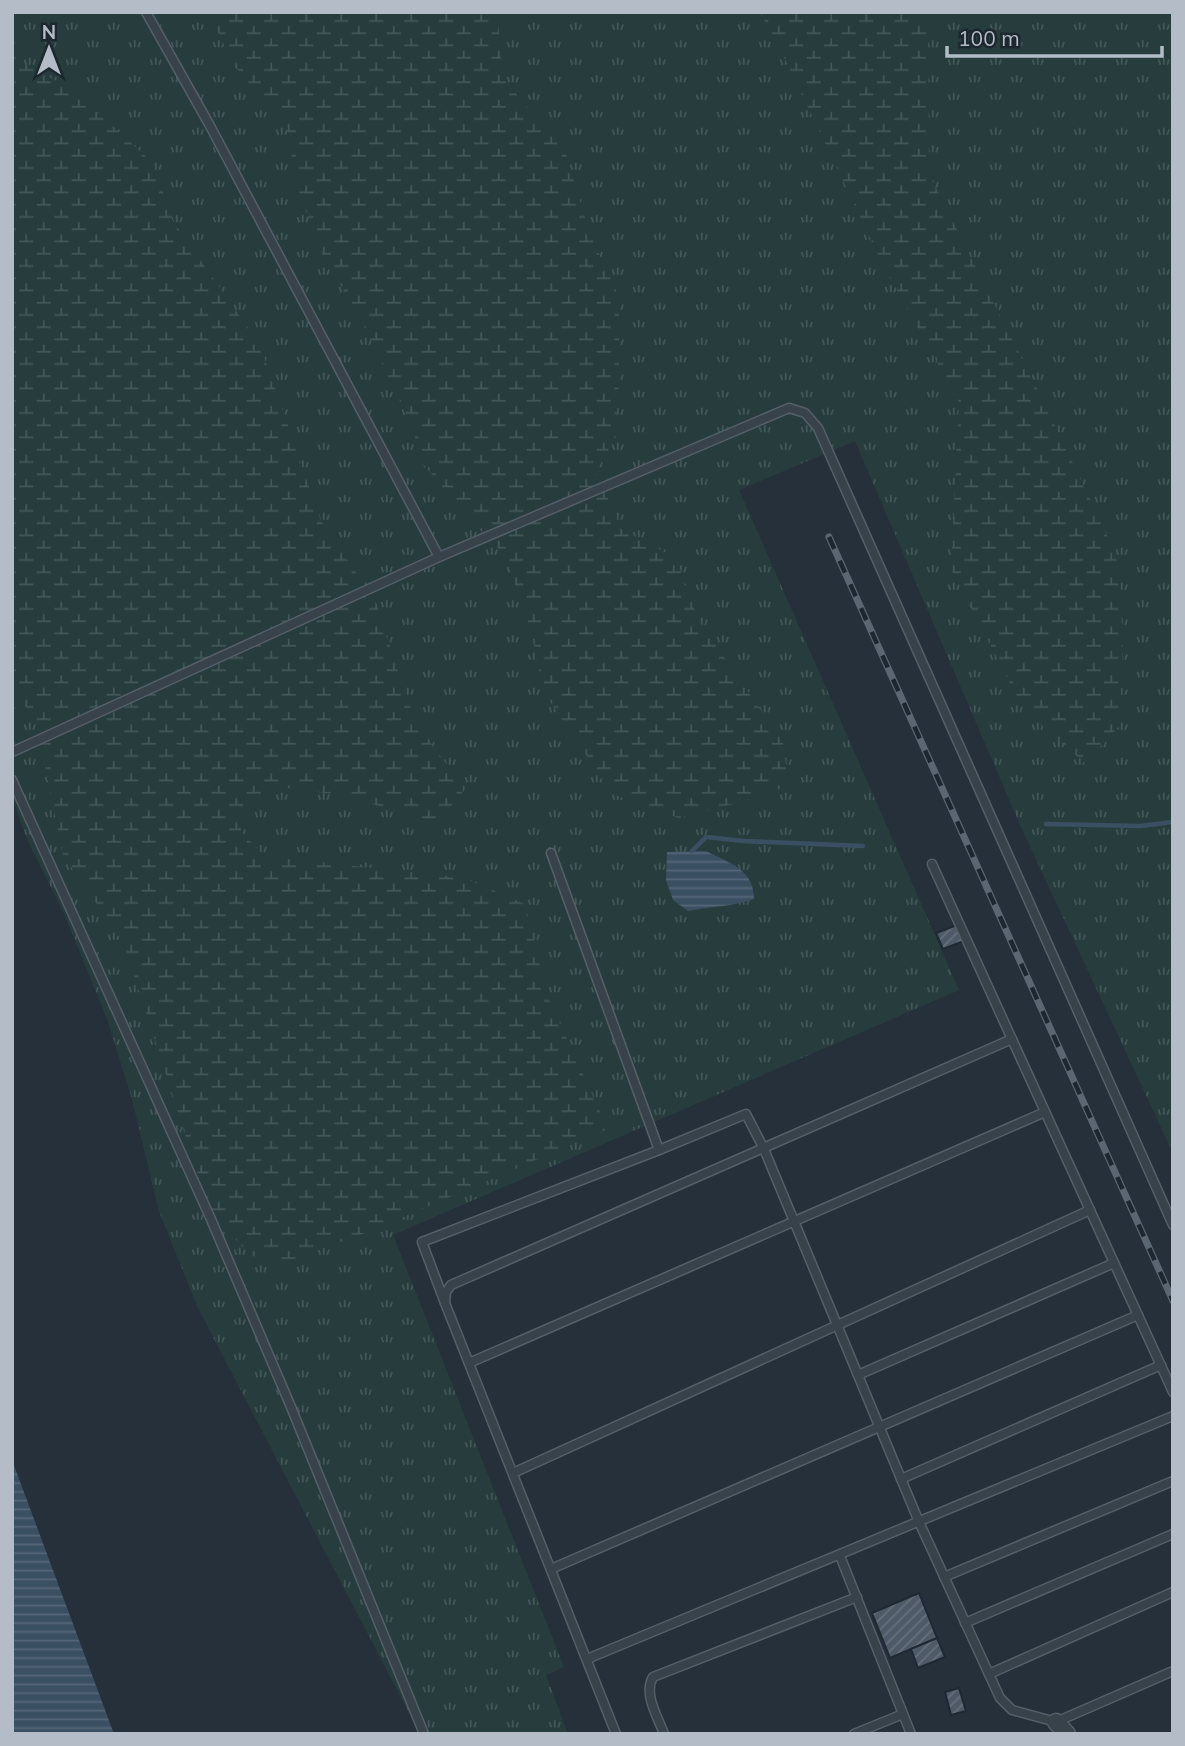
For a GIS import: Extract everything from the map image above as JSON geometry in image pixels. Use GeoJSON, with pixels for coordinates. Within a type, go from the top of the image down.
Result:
{"type":"FeatureCollection","features":[{"type":"Feature","properties":{"kind":"lane"},"geometry":{"type":"LineString","coordinates":[[146,12],[209,124],[439,557]]}},
{"type":"Feature","properties":{"kind":"lane"},"geometry":{"type":"LineString","coordinates":[[12,752],[439,557],[766,416],[789,408],[805,413],[818,428],[1173,1225]]}},
{"type":"Feature","properties":{"kind":"lane"},"geometry":{"type":"LineString","coordinates":[[12,780],[210,1217],[291,1407],[424,1734]]}},
{"type":"Feature","properties":{"kind":"lane"},"geometry":{"type":"LineString","coordinates":[[551,853],[659,1150]]}},
{"type":"Feature","properties":{"kind":"lane"},"geometry":{"type":"LineString","coordinates":[[932,864],[1173,1392]]}},
{"type":"Feature","properties":{"kind":"lane"},"geometry":{"type":"LineString","coordinates":[[445,1303],[446,1292],[451,1285],[1012,1039]]}},
{"type":"Feature","properties":{"kind":"lane"},"geometry":{"type":"LineString","coordinates":[[469,1363],[1045,1112]]}},
{"type":"Feature","properties":{"kind":"lane"},"geometry":{"type":"LineString","coordinates":[[616,1734],[422,1242],[746,1114],[764,1149],[919,1522],[1000,1698],[1012,1710],[1061,1728],[1173,1671]]}},
{"type":"Feature","properties":{"kind":"lane"},"geometry":{"type":"LineString","coordinates":[[513,1473],[1090,1210]]}},
{"type":"Feature","properties":{"kind":"lane"},"geometry":{"type":"LineString","coordinates":[[858,1375],[1114,1263]]}},
{"type":"Feature","properties":{"kind":"lane"},"geometry":{"type":"LineString","coordinates":[[551,1570],[1138,1315]]}},
{"type":"Feature","properties":{"kind":"lane"},"geometry":{"type":"LineString","coordinates":[[901,1479],[1161,1365]]}},
{"type":"Feature","properties":{"kind":"lane"},"geometry":{"type":"LineString","coordinates":[[587,1659],[1173,1416]]}},
{"type":"Feature","properties":{"kind":"lane"},"geometry":{"type":"LineString","coordinates":[[944,1577],[1173,1481]]}},
{"type":"Feature","properties":{"kind":"lane"},"geometry":{"type":"LineString","coordinates":[[965,1623],[1173,1534]]}},
{"type":"Feature","properties":{"kind":"lane"},"geometry":{"type":"LineString","coordinates":[[840,1556],[911,1734]]}},
{"type":"Feature","properties":{"kind":"lane"},"geometry":{"type":"LineString","coordinates":[[989,1674],[1173,1592]]}},
{"type":"Feature","properties":{"kind":"lane"},"geometry":{"type":"LineString","coordinates":[[664,1734],[649,1694],[649,1683],[653,1677],[857,1597]]}},
{"type":"Feature","properties":{"kind":"lane"},"geometry":{"type":"LineString","coordinates":[[854,1734],[904,1714]]}},
{"type":"Feature","properties":{"kind":"green space"},"geometry":{"type":"Polygon","coordinates":[[[12,12],[1173,12],[1173,1153],[1021,827],[855,441],[739,490],[959,990],[393,1235],[564,1667],[546,1675],[568,1734],[420,1734],[197,1306],[159,1211],[132,1099],[107,1019],[64,913],[29,844],[12,798],[12,12]]]}},
{"type":"Feature","properties":{"kind":"green space"},"geometry":{"type":"Polygon","coordinates":[[[209,12],[497,12],[503,78],[566,154],[590,234],[619,297],[616,436],[596,472],[621,529],[676,558],[699,621],[783,742],[789,786],[679,818],[612,794],[543,691],[531,630],[505,555],[423,464],[412,426],[355,308],[324,259],[297,186],[286,125],[233,65],[209,12]]]}},
{"type":"Feature","properties":{"kind":"green space"},"geometry":{"type":"Polygon","coordinates":[[[760,12],[928,12],[929,174],[1047,409],[1116,554],[1123,634],[1120,725],[1085,763],[1024,710],[951,569],[959,402],[883,265],[760,12]]]}},
{"type":"Feature","properties":{"kind":"green space"},"geometry":{"type":"Polygon","coordinates":[[[12,53],[17,60],[72,89],[153,163],[173,221],[260,345],[321,521],[376,602],[407,701],[433,747],[466,788],[437,823],[341,795],[271,786],[238,828],[264,856],[464,878],[525,904],[547,995],[608,1129],[373,1230],[291,1260],[251,1256],[210,1212],[124,944],[63,855],[37,725],[12,684],[12,53]]]}},
{"type":"Feature","properties":{"kind":"water"},"geometry":{"type":"Polygon","coordinates":[[[706,851],[739,868],[745,874],[753,889],[754,899],[688,911],[673,900],[666,880],[667,852],[706,851]]]}},
{"type":"Feature","properties":{"kind":"water"},"geometry":{"type":"Polygon","coordinates":[[[12,1460],[114,1734],[12,1734],[12,1460]]]}},
{"type":"Feature","properties":{"kind":"building"},"geometry":{"type":"Polygon","coordinates":[[[957,925],[964,941],[943,949],[936,933],[957,925]]]}},
{"type":"Feature","properties":{"kind":"building"},"geometry":{"type":"Polygon","coordinates":[[[919,1593],[937,1638],[890,1658],[872,1613],[919,1593]]]}},
{"type":"Feature","properties":{"kind":"building"},"geometry":{"type":"Polygon","coordinates":[[[937,1638],[945,1657],[918,1668],[911,1649],[937,1638]]]}},
{"type":"Feature","properties":{"kind":"building"},"geometry":{"type":"Polygon","coordinates":[[[959,1688],[966,1711],[951,1715],[945,1692],[959,1688]]]}},
{"type":"Feature","properties":{"kind":"waterway"},"geometry":{"type":"LineString","coordinates":[[1046,824],[1140,826],[1173,822]]}},
{"type":"Feature","properties":{"kind":"waterway"},"geometry":{"type":"LineString","coordinates":[[692,851],[706,837],[863,846]]}},
{"type":"Feature","properties":{"kind":"railway"},"geometry":{"type":"LineString","coordinates":[[829,537],[1173,1301]]}}]}
